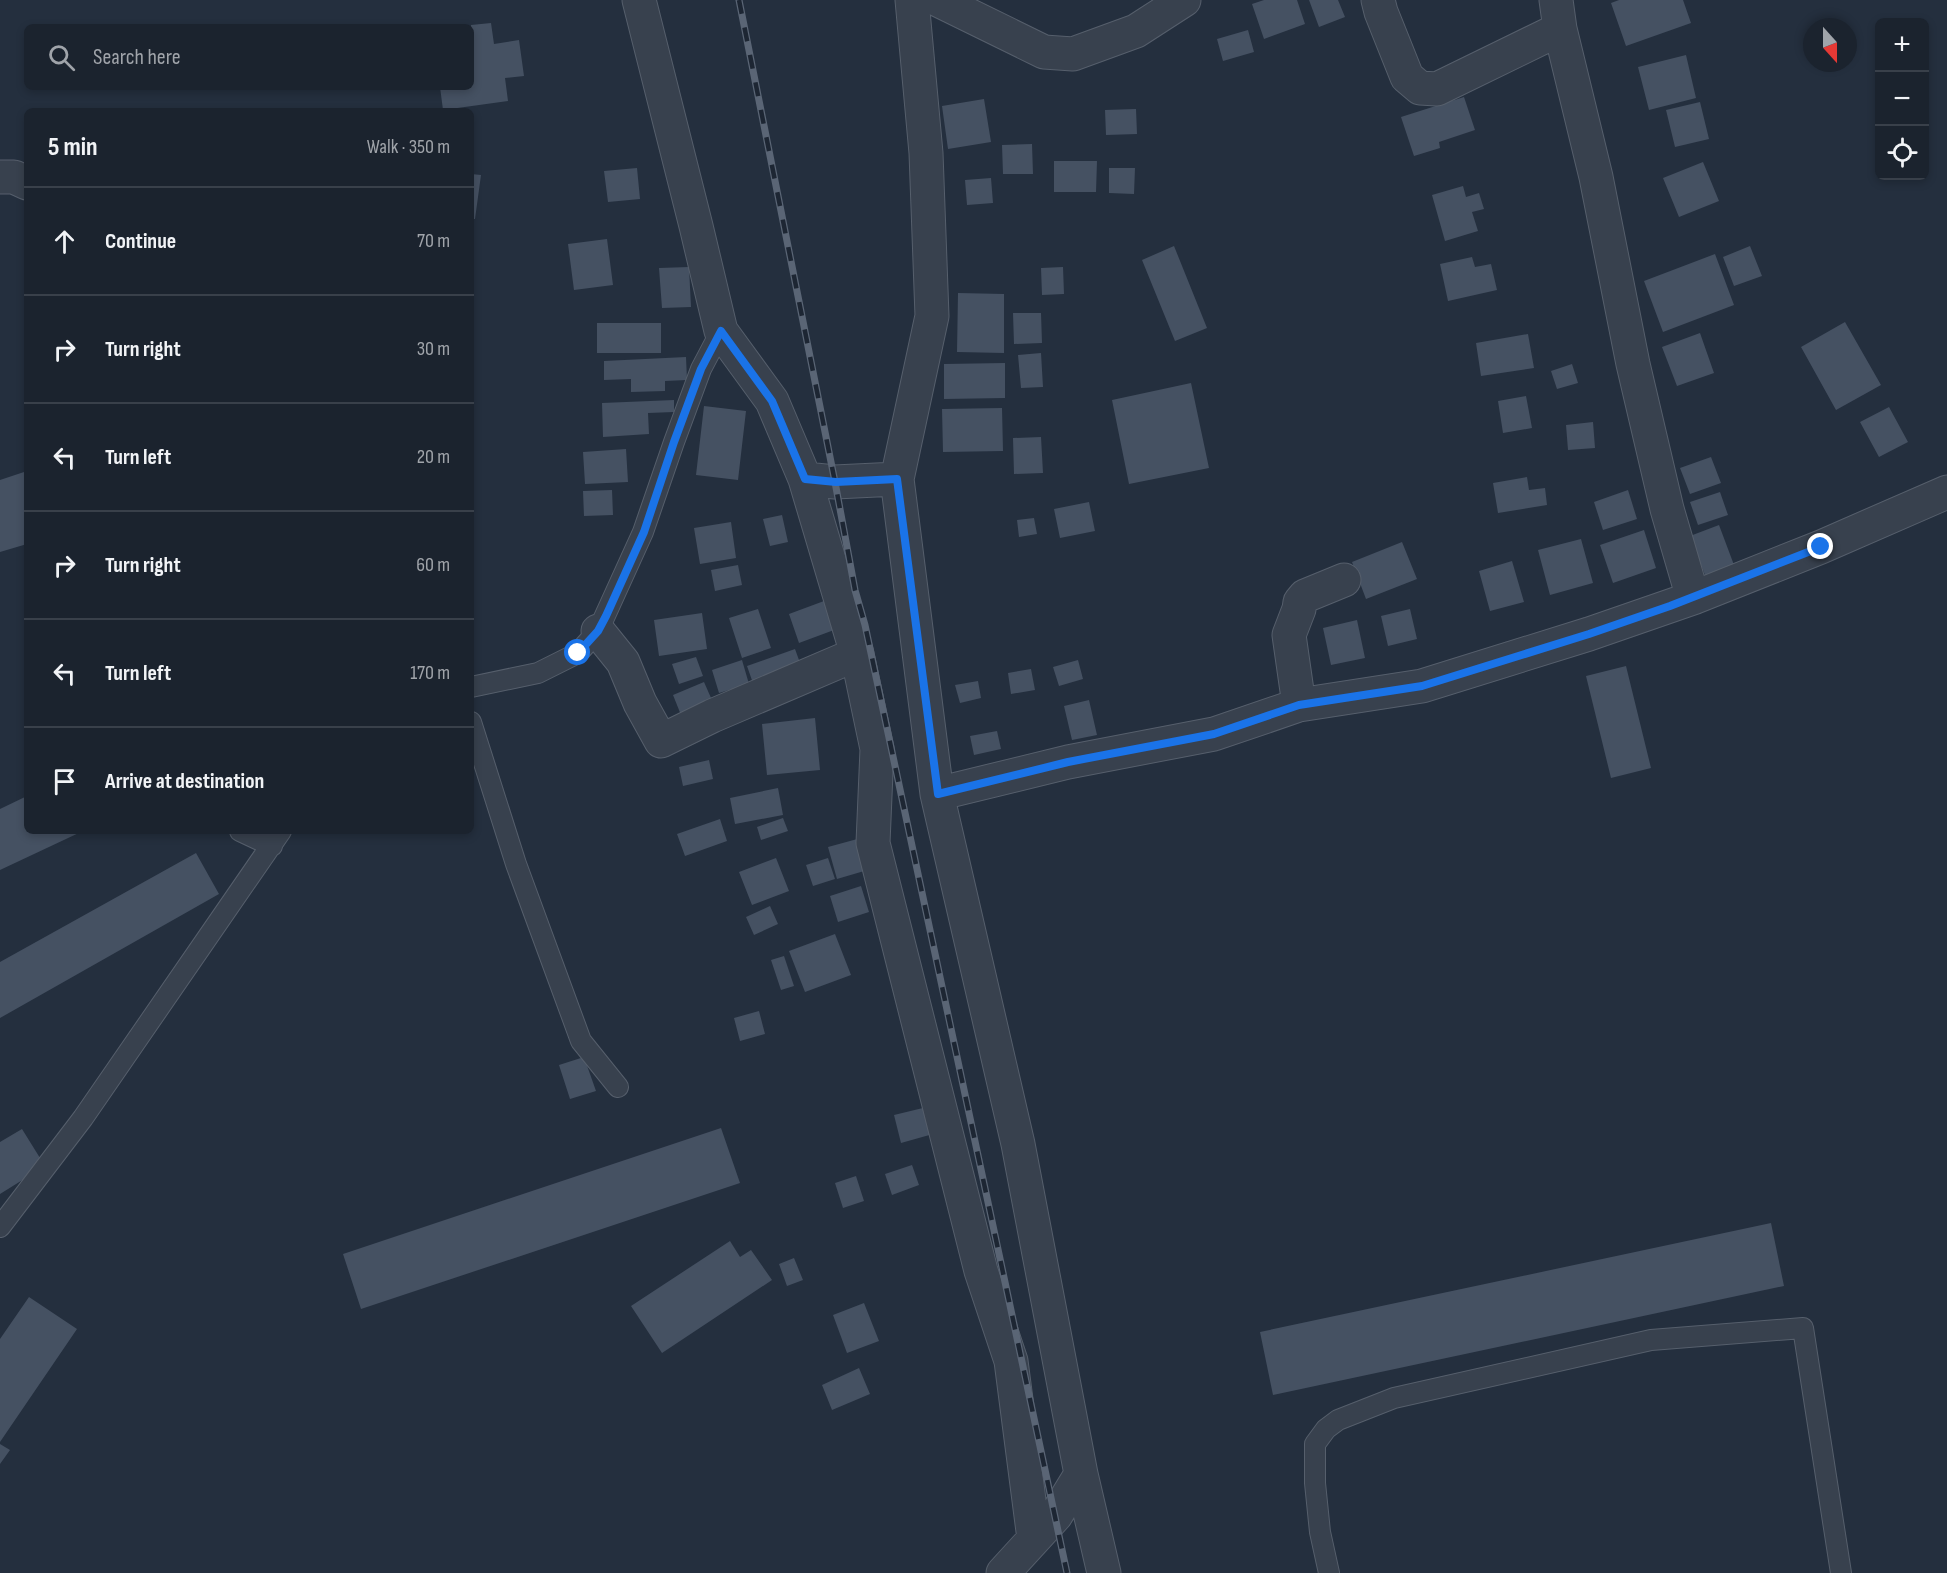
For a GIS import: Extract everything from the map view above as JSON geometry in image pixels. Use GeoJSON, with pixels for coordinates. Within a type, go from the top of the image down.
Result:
{"type":"FeatureCollection","features":[{"type":"Feature","properties":{"kind":"street"},"geometry":{"type":"LineString","coordinates":[[639,0],[721,331],[772,401],[805,479],[857,654],[877,749],[873,843],[981,1270],[1011,1361],[1034,1539]]}},
{"type":"Feature","properties":{"kind":"street"},"geometry":{"type":"LineString","coordinates":[[912,0],[926,153],[932,316],[897,479],[938,794],[1018,1144],[1081,1474],[1104,1573]]}},
{"type":"Feature","properties":{"kind":"street"},"geometry":{"type":"LineString","coordinates":[[938,0],[1044,52],[1073,54],[1136,31],[1184,0]]}},
{"type":"Feature","properties":{"kind":"street"},"geometry":{"type":"LineString","coordinates":[[1378,0],[1407,77],[1420,88],[1437,89],[1558,14],[1596,177],[1633,364],[1667,509],[1693,598]]}},
{"type":"Feature","properties":{"kind":"street"},"geometry":{"type":"LineString","coordinates":[[0,177],[14,177],[24,182]]}},
{"type":"Feature","properties":{"kind":"street"},"geometry":{"type":"LineString","coordinates":[[805,479],[836,482],[897,479]]}},
{"type":"Feature","properties":{"kind":"street"},"geometry":{"type":"LineString","coordinates":[[938,794],[1068,762],[1214,734],[1299,705],[1422,686],[1589,634],[1693,598],[1821,547],[1947,492]]}},
{"type":"Feature","properties":{"kind":"street"},"geometry":{"type":"LineString","coordinates":[[1299,705],[1289,635],[1300,602],[1305,596],[1344,580]]}},
{"type":"Feature","properties":{"kind":"street"},"geometry":{"type":"LineString","coordinates":[[598,631],[623,662],[640,703],[661,741],[712,716],[857,654]]}},
{"type":"Feature","properties":{"kind":"street"},"geometry":{"type":"LineString","coordinates":[[1002,1573],[1056,1515],[1081,1474]]}},
{"type":"Feature","properties":{"kind":"lane"},"geometry":{"type":"LineString","coordinates":[[474,686],[538,673],[578,653],[598,631],[644,532],[701,369],[721,331]]}},
{"type":"Feature","properties":{"kind":"lane"},"geometry":{"type":"LineString","coordinates":[[474,731],[516,864],[581,1041],[618,1087]]}},
{"type":"Feature","properties":{"kind":"lane"},"geometry":{"type":"LineString","coordinates":[[0,1227],[83,1118],[277,838],[256,834]]}},
{"type":"Feature","properties":{"kind":"lane"},"geometry":{"type":"LineString","coordinates":[[1329,1573],[1319,1522],[1315,1483],[1315,1444],[1326,1429],[1338,1420],[1394,1398],[1651,1340],[1803,1328],[1841,1573]]}},
{"type":"Feature","properties":{"kind":"building"},"geometry":{"type":"Polygon","coordinates":[[[1264,0],[1297,0],[1305,24],[1264,39],[1252,4],[1264,0]]]}},
{"type":"Feature","properties":{"kind":"building"},"geometry":{"type":"Polygon","coordinates":[[[1309,0],[1338,0],[1345,17],[1319,27],[1309,0]]]}},
{"type":"Feature","properties":{"kind":"building"},"geometry":{"type":"Polygon","coordinates":[[[1619,0],[1683,0],[1691,23],[1626,46],[1611,3],[1619,0]]]}},
{"type":"Feature","properties":{"kind":"building"},"geometry":{"type":"Polygon","coordinates":[[[491,23],[494,44],[519,40],[524,76],[505,78],[508,101],[443,108],[440,90],[474,90],[474,25],[491,23]]]}},
{"type":"Feature","properties":{"kind":"building"},"geometry":{"type":"Polygon","coordinates":[[[1248,30],[1254,52],[1223,61],[1217,39],[1248,30]]]}},
{"type":"Feature","properties":{"kind":"building"},"geometry":{"type":"Polygon","coordinates":[[[1686,55],[1696,98],[1649,110],[1638,67],[1686,55]]]}},
{"type":"Feature","properties":{"kind":"building"},"geometry":{"type":"Polygon","coordinates":[[[1464,97],[1475,130],[1439,142],[1440,148],[1414,156],[1401,117],[1464,97]]]}},
{"type":"Feature","properties":{"kind":"building"},"geometry":{"type":"Polygon","coordinates":[[[984,99],[991,142],[948,149],[942,106],[984,99]]]}},
{"type":"Feature","properties":{"kind":"building"},"geometry":{"type":"Polygon","coordinates":[[[1700,102],[1709,139],[1675,147],[1666,110],[1700,102]]]}},
{"type":"Feature","properties":{"kind":"building"},"geometry":{"type":"Polygon","coordinates":[[[1136,109],[1137,134],[1106,135],[1105,110],[1136,109]]]}},
{"type":"Feature","properties":{"kind":"building"},"geometry":{"type":"Polygon","coordinates":[[[1032,144],[1033,174],[1003,174],[1002,145],[1032,144]]]}},
{"type":"Feature","properties":{"kind":"building"},"geometry":{"type":"Polygon","coordinates":[[[1054,161],[1097,161],[1096,192],[1054,192],[1054,161]]]}},
{"type":"Feature","properties":{"kind":"building"},"geometry":{"type":"Polygon","coordinates":[[[1703,162],[1719,201],[1679,217],[1663,178],[1703,162]]]}},
{"type":"Feature","properties":{"kind":"building"},"geometry":{"type":"Polygon","coordinates":[[[637,168],[640,199],[608,202],[604,171],[637,168]]]}},
{"type":"Feature","properties":{"kind":"building"},"geometry":{"type":"Polygon","coordinates":[[[1109,168],[1135,168],[1134,194],[1109,193],[1109,168]]]}},
{"type":"Feature","properties":{"kind":"building"},"geometry":{"type":"Polygon","coordinates":[[[474,174],[481,175],[474,219],[474,174]]]}},
{"type":"Feature","properties":{"kind":"building"},"geometry":{"type":"Polygon","coordinates":[[[991,178],[993,203],[967,205],[965,180],[991,178]]]}},
{"type":"Feature","properties":{"kind":"building"},"geometry":{"type":"Polygon","coordinates":[[[1463,186],[1466,197],[1479,193],[1484,209],[1472,212],[1478,231],[1445,241],[1432,195],[1463,186]]]}},
{"type":"Feature","properties":{"kind":"building"},"geometry":{"type":"Polygon","coordinates":[[[607,239],[613,285],[574,290],[568,244],[607,239]]]}},
{"type":"Feature","properties":{"kind":"building"},"geometry":{"type":"Polygon","coordinates":[[[1174,246],[1207,328],[1175,341],[1142,260],[1174,246]]]}},
{"type":"Feature","properties":{"kind":"building"},"geometry":{"type":"Polygon","coordinates":[[[1750,246],[1762,276],[1734,286],[1723,257],[1750,246]]]}},
{"type":"Feature","properties":{"kind":"building"},"geometry":{"type":"Polygon","coordinates":[[[1715,254],[1734,305],[1663,332],[1644,281],[1715,254]]]}},
{"type":"Feature","properties":{"kind":"building"},"geometry":{"type":"Polygon","coordinates":[[[1472,257],[1475,267],[1491,264],[1497,290],[1448,301],[1440,264],[1472,257]]]}},
{"type":"Feature","properties":{"kind":"building"},"geometry":{"type":"Polygon","coordinates":[[[689,267],[691,307],[662,308],[659,268],[689,267]]]}},
{"type":"Feature","properties":{"kind":"building"},"geometry":{"type":"Polygon","coordinates":[[[1063,267],[1064,294],[1042,295],[1041,268],[1063,267]]]}},
{"type":"Feature","properties":{"kind":"building"},"geometry":{"type":"Polygon","coordinates":[[[958,293],[1004,294],[1004,353],[957,352],[958,293]]]}},
{"type":"Feature","properties":{"kind":"building"},"geometry":{"type":"Polygon","coordinates":[[[1013,313],[1041,313],[1042,343],[1014,344],[1013,313]]]}},
{"type":"Feature","properties":{"kind":"building"},"geometry":{"type":"Polygon","coordinates":[[[1845,322],[1881,385],[1836,410],[1801,347],[1845,322]]]}},
{"type":"Feature","properties":{"kind":"building"},"geometry":{"type":"Polygon","coordinates":[[[597,323],[661,323],[661,353],[597,353],[597,323]]]}},
{"type":"Feature","properties":{"kind":"building"},"geometry":{"type":"Polygon","coordinates":[[[1700,333],[1714,373],[1677,386],[1662,347],[1700,333]]]}},
{"type":"Feature","properties":{"kind":"building"},"geometry":{"type":"Polygon","coordinates":[[[1528,334],[1534,368],[1481,376],[1476,343],[1528,334]]]}},
{"type":"Feature","properties":{"kind":"building"},"geometry":{"type":"Polygon","coordinates":[[[1041,353],[1043,387],[1021,388],[1018,355],[1041,353]]]}},
{"type":"Feature","properties":{"kind":"building"},"geometry":{"type":"Polygon","coordinates":[[[686,357],[687,380],[665,381],[665,391],[631,392],[631,379],[604,380],[604,361],[686,357]]]}},
{"type":"Feature","properties":{"kind":"building"},"geometry":{"type":"Polygon","coordinates":[[[1005,363],[1005,398],[944,399],[944,364],[1005,363]]]}},
{"type":"Feature","properties":{"kind":"building"},"geometry":{"type":"Polygon","coordinates":[[[1572,364],[1578,383],[1557,389],[1551,371],[1572,364]]]}},
{"type":"Feature","properties":{"kind":"building"},"geometry":{"type":"Polygon","coordinates":[[[1191,383],[1209,468],[1129,484],[1112,400],[1191,383]]]}},
{"type":"Feature","properties":{"kind":"building"},"geometry":{"type":"Polygon","coordinates":[[[1526,396],[1532,428],[1503,433],[1498,401],[1526,396]]]}},
{"type":"Feature","properties":{"kind":"building"},"geometry":{"type":"Polygon","coordinates":[[[674,400],[674,412],[648,413],[649,434],[603,437],[602,403],[674,400]]]}},
{"type":"Feature","properties":{"kind":"building"},"geometry":{"type":"Polygon","coordinates":[[[704,406],[746,411],[738,480],[696,475],[704,406]]]}},
{"type":"Feature","properties":{"kind":"building"},"geometry":{"type":"Polygon","coordinates":[[[1889,407],[1908,442],[1879,457],[1860,422],[1889,407]]]}},
{"type":"Feature","properties":{"kind":"building"},"geometry":{"type":"Polygon","coordinates":[[[1002,408],[1003,451],[943,452],[942,409],[1002,408]]]}},
{"type":"Feature","properties":{"kind":"building"},"geometry":{"type":"Polygon","coordinates":[[[1593,422],[1595,448],[1568,450],[1566,425],[1593,422]]]}},
{"type":"Feature","properties":{"kind":"building"},"geometry":{"type":"Polygon","coordinates":[[[1041,437],[1043,473],[1014,474],[1013,438],[1041,437]]]}},
{"type":"Feature","properties":{"kind":"building"},"geometry":{"type":"Polygon","coordinates":[[[626,449],[628,482],[585,484],[583,452],[626,449]]]}},
{"type":"Feature","properties":{"kind":"building"},"geometry":{"type":"Polygon","coordinates":[[[1711,457],[1721,483],[1690,494],[1680,468],[1711,457]]]}},
{"type":"Feature","properties":{"kind":"building"},"geometry":{"type":"Polygon","coordinates":[[[24,472],[24,545],[0,552],[0,480],[24,472]]]}},
{"type":"Feature","properties":{"kind":"building"},"geometry":{"type":"Polygon","coordinates":[[[1527,477],[1529,490],[1545,488],[1547,505],[1498,513],[1493,483],[1527,477]]]}},
{"type":"Feature","properties":{"kind":"building"},"geometry":{"type":"Polygon","coordinates":[[[612,490],[613,515],[584,516],[583,491],[612,490]]]}},
{"type":"Feature","properties":{"kind":"building"},"geometry":{"type":"Polygon","coordinates":[[[1628,490],[1637,519],[1603,530],[1594,502],[1628,490]]]}},
{"type":"Feature","properties":{"kind":"building"},"geometry":{"type":"Polygon","coordinates":[[[1720,492],[1728,515],[1698,525],[1690,502],[1720,492]]]}},
{"type":"Feature","properties":{"kind":"building"},"geometry":{"type":"Polygon","coordinates":[[[1089,502],[1095,531],[1060,538],[1054,509],[1089,502]]]}},
{"type":"Feature","properties":{"kind":"building"},"geometry":{"type":"Polygon","coordinates":[[[782,515],[788,542],[770,546],[763,519],[782,515]]]}},
{"type":"Feature","properties":{"kind":"building"},"geometry":{"type":"Polygon","coordinates":[[[1034,518],[1037,534],[1019,537],[1017,520],[1034,518]]]}},
{"type":"Feature","properties":{"kind":"building"},"geometry":{"type":"Polygon","coordinates":[[[731,522],[736,558],[700,564],[694,528],[731,522]]]}},
{"type":"Feature","properties":{"kind":"building"},"geometry":{"type":"Polygon","coordinates":[[[1719,525],[1734,565],[1705,575],[1690,536],[1719,525]]]}},
{"type":"Feature","properties":{"kind":"building"},"geometry":{"type":"Polygon","coordinates":[[[1644,530],[1656,568],[1613,583],[1600,545],[1644,530]]]}},
{"type":"Feature","properties":{"kind":"building"},"geometry":{"type":"Polygon","coordinates":[[[1581,539],[1593,583],[1550,595],[1538,550],[1581,539]]]}},
{"type":"Feature","properties":{"kind":"building"},"geometry":{"type":"Polygon","coordinates":[[[1402,542],[1417,579],[1366,599],[1352,562],[1402,542]]]}},
{"type":"Feature","properties":{"kind":"building"},"geometry":{"type":"Polygon","coordinates":[[[1512,561],[1524,602],[1490,611],[1479,571],[1512,561]]]}},
{"type":"Feature","properties":{"kind":"building"},"geometry":{"type":"Polygon","coordinates":[[[738,565],[742,585],[715,591],[711,570],[738,565]]]}},
{"type":"Feature","properties":{"kind":"building"},"geometry":{"type":"Polygon","coordinates":[[[824,601],[834,630],[799,643],[789,614],[824,601]]]}},
{"type":"Feature","properties":{"kind":"building"},"geometry":{"type":"Polygon","coordinates":[[[758,609],[771,648],[742,658],[729,618],[758,609]]]}},
{"type":"Feature","properties":{"kind":"building"},"geometry":{"type":"Polygon","coordinates":[[[1410,609],[1417,639],[1388,646],[1381,616],[1410,609]]]}},
{"type":"Feature","properties":{"kind":"building"},"geometry":{"type":"Polygon","coordinates":[[[702,613],[707,649],[659,656],[654,620],[702,613]]]}},
{"type":"Feature","properties":{"kind":"building"},"geometry":{"type":"Polygon","coordinates":[[[1357,620],[1365,658],[1331,665],[1323,628],[1357,620]]]}},
{"type":"Feature","properties":{"kind":"building"},"geometry":{"type":"Polygon","coordinates":[[[795,649],[803,671],[755,689],[747,666],[795,649]]]}},
{"type":"Feature","properties":{"kind":"building"},"geometry":{"type":"Polygon","coordinates":[[[696,657],[703,676],[679,684],[672,664],[696,657]]]}},
{"type":"Feature","properties":{"kind":"building"},"geometry":{"type":"Polygon","coordinates":[[[742,660],[749,684],[719,693],[712,670],[742,660]]]}},
{"type":"Feature","properties":{"kind":"building"},"geometry":{"type":"Polygon","coordinates":[[[1078,660],[1083,679],[1059,686],[1053,667],[1078,660]]]}},
{"type":"Feature","properties":{"kind":"building"},"geometry":{"type":"Polygon","coordinates":[[[1626,666],[1651,768],[1611,778],[1586,676],[1626,666]]]}},
{"type":"Feature","properties":{"kind":"building"},"geometry":{"type":"Polygon","coordinates":[[[1031,669],[1035,690],[1011,694],[1008,673],[1031,669]]]}},
{"type":"Feature","properties":{"kind":"building"},"geometry":{"type":"Polygon","coordinates":[[[978,681],[981,698],[960,703],[955,685],[978,681]]]}},
{"type":"Feature","properties":{"kind":"building"},"geometry":{"type":"Polygon","coordinates":[[[704,682],[715,707],[683,720],[673,695],[704,682]]]}},
{"type":"Feature","properties":{"kind":"building"},"geometry":{"type":"Polygon","coordinates":[[[1089,700],[1097,735],[1072,740],[1064,706],[1089,700]]]}},
{"type":"Feature","properties":{"kind":"building"},"geometry":{"type":"Polygon","coordinates":[[[815,718],[820,770],[767,775],[762,724],[815,718]]]}},
{"type":"Feature","properties":{"kind":"building"},"geometry":{"type":"Polygon","coordinates":[[[997,731],[1001,749],[974,755],[970,736],[997,731]]]}},
{"type":"Feature","properties":{"kind":"building"},"geometry":{"type":"Polygon","coordinates":[[[709,760],[713,779],[683,786],[679,767],[709,760]]]}},
{"type":"Feature","properties":{"kind":"building"},"geometry":{"type":"Polygon","coordinates":[[[778,788],[783,815],[735,824],[730,798],[778,788]]]}},
{"type":"Feature","properties":{"kind":"building"},"geometry":{"type":"Polygon","coordinates":[[[24,797],[24,834],[77,834],[0,870],[0,809],[24,797]]]}},
{"type":"Feature","properties":{"kind":"building"},"geometry":{"type":"Polygon","coordinates":[[[783,818],[788,831],[761,840],[757,827],[783,818]]]}},
{"type":"Feature","properties":{"kind":"building"},"geometry":{"type":"Polygon","coordinates":[[[720,819],[727,841],[685,856],[677,834],[720,819]]]}},
{"type":"Feature","properties":{"kind":"building"},"geometry":{"type":"Polygon","coordinates":[[[861,838],[871,869],[837,879],[828,847],[861,838]]]}},
{"type":"Feature","properties":{"kind":"building"},"geometry":{"type":"Polygon","coordinates":[[[196,853],[219,894],[0,1018],[0,962],[196,853]]]}},
{"type":"Feature","properties":{"kind":"building"},"geometry":{"type":"Polygon","coordinates":[[[776,858],[789,891],[752,905],[739,872],[776,858]]]}},
{"type":"Feature","properties":{"kind":"building"},"geometry":{"type":"Polygon","coordinates":[[[828,858],[835,879],[813,886],[806,865],[828,858]]]}},
{"type":"Feature","properties":{"kind":"building"},"geometry":{"type":"Polygon","coordinates":[[[861,886],[869,912],[838,922],[830,896],[861,886]]]}},
{"type":"Feature","properties":{"kind":"building"},"geometry":{"type":"Polygon","coordinates":[[[770,906],[778,924],[754,935],[746,917],[770,906]]]}},
{"type":"Feature","properties":{"kind":"building"},"geometry":{"type":"Polygon","coordinates":[[[835,934],[851,975],[805,992],[789,951],[835,934]]]}},
{"type":"Feature","properties":{"kind":"building"},"geometry":{"type":"Polygon","coordinates":[[[784,956],[794,986],[781,990],[771,960],[784,956]]]}},
{"type":"Feature","properties":{"kind":"building"},"geometry":{"type":"Polygon","coordinates":[[[759,1011],[765,1034],[740,1041],[734,1018],[759,1011]]]}},
{"type":"Feature","properties":{"kind":"building"},"geometry":{"type":"Polygon","coordinates":[[[584,1057],[596,1091],[570,1099],[559,1065],[584,1057]]]}},
{"type":"Feature","properties":{"kind":"building"},"geometry":{"type":"Polygon","coordinates":[[[927,1107],[933,1134],[901,1143],[894,1115],[927,1107]]]}},
{"type":"Feature","properties":{"kind":"building"},"geometry":{"type":"Polygon","coordinates":[[[721,1128],[740,1183],[361,1309],[343,1254],[721,1128]]]}},
{"type":"Feature","properties":{"kind":"building"},"geometry":{"type":"Polygon","coordinates":[[[22,1129],[45,1166],[0,1194],[0,1142],[22,1129]]]}},
{"type":"Feature","properties":{"kind":"building"},"geometry":{"type":"Polygon","coordinates":[[[912,1165],[919,1185],[892,1195],[885,1174],[912,1165]]]}},
{"type":"Feature","properties":{"kind":"building"},"geometry":{"type":"Polygon","coordinates":[[[856,1176],[864,1201],[843,1208],[835,1183],[856,1176]]]}},
{"type":"Feature","properties":{"kind":"building"},"geometry":{"type":"Polygon","coordinates":[[[1771,1223],[1784,1286],[1273,1395],[1260,1332],[1771,1223]]]}},
{"type":"Feature","properties":{"kind":"building"},"geometry":{"type":"Polygon","coordinates":[[[730,1241],[740,1257],[751,1250],[772,1280],[662,1353],[631,1306],[730,1241]]]}},
{"type":"Feature","properties":{"kind":"building"},"geometry":{"type":"Polygon","coordinates":[[[794,1258],[803,1280],[787,1286],[779,1264],[794,1258]]]}},
{"type":"Feature","properties":{"kind":"building"},"geometry":{"type":"Polygon","coordinates":[[[29,1297],[77,1329],[0,1442],[0,1339],[29,1297]]]}},
{"type":"Feature","properties":{"kind":"building"},"geometry":{"type":"Polygon","coordinates":[[[864,1303],[879,1341],[847,1353],[833,1315],[864,1303]]]}},
{"type":"Feature","properties":{"kind":"building"},"geometry":{"type":"Polygon","coordinates":[[[859,1368],[870,1394],[832,1410],[822,1385],[859,1368]]]}},
{"type":"Feature","properties":{"kind":"building"},"geometry":{"type":"Polygon","coordinates":[[[0,1444],[10,1450],[0,1464],[0,1444]]]}},
{"type":"Feature","properties":{"kind":"railway"},"geometry":{"type":"LineString","coordinates":[[739,0],[855,590],[865,625],[1067,1573]]}},
{"type":"Feature","properties":{"kind":"route"},"geometry":{"type":"LineString","coordinates":[[578,653],[598,631],[644,532],[701,369],[721,331],[772,401],[805,479],[836,482],[897,479],[938,794],[1068,762],[1214,734],[1299,705],[1422,686],[1589,634],[1693,598],[1821,547]]}}]}
